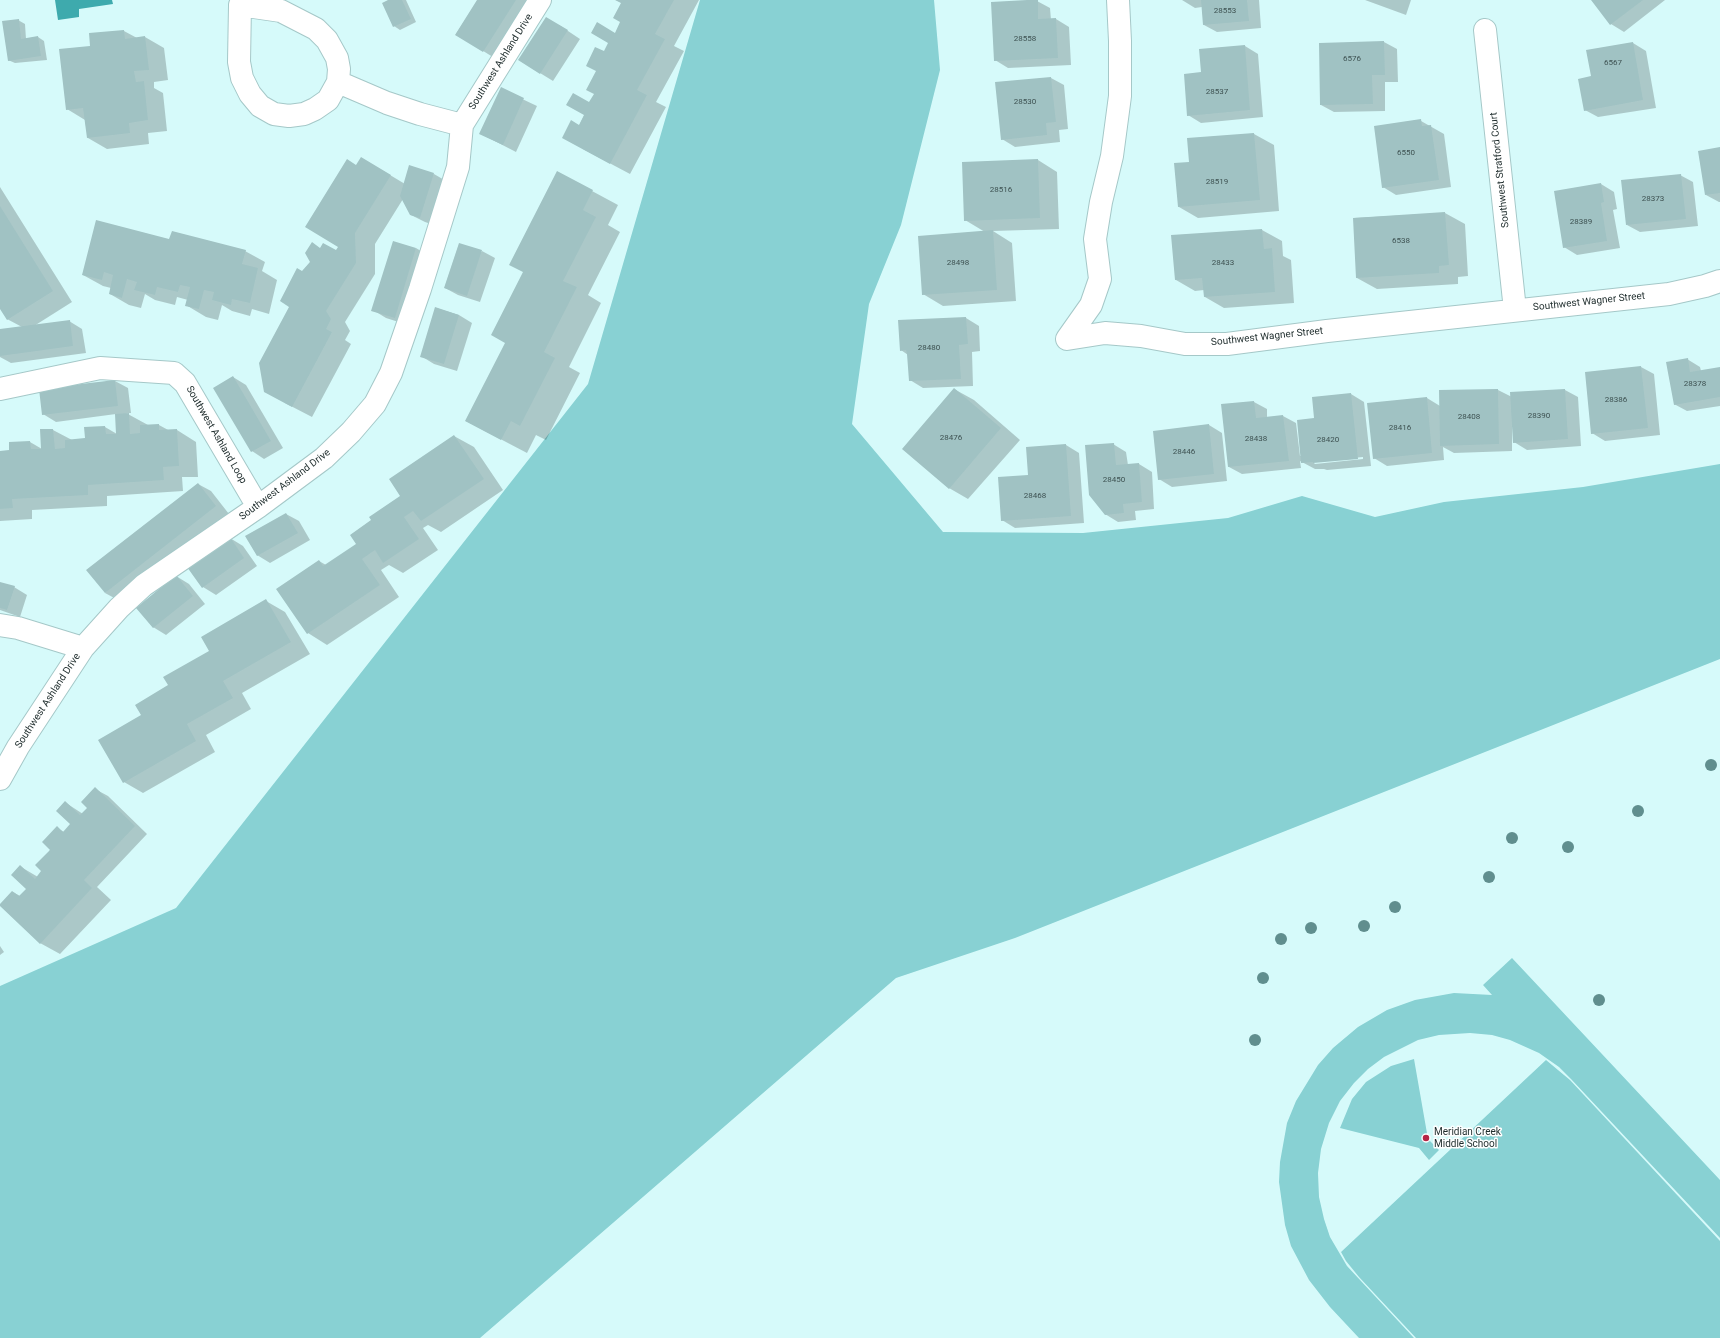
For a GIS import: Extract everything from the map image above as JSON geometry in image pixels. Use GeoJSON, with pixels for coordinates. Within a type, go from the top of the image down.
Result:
{"type":"FeatureCollection","features":[{"type":"Feature","properties":{"kind":"street","name":"Southwest Ashland Drive"},"geometry":{"type":"LineString","coordinates":[[0,780],[18,747],[83,648],[119,608],[144,585],[258,508],[324,458],[351,432],[375,404],[391,373],[420,290],[458,167],[462,125],[540,0]]}},
{"type":"Feature","properties":{"kind":"street","name":"Southwest Wagner Street"},"geometry":{"type":"LineString","coordinates":[[1118,0],[1120,96],[1112,156],[1101,202],[1096,239],[1100,279],[1091,306],[1067,339],[1105,333],[1141,336],[1185,344],[1227,344],[1327,331],[1669,294],[1720,281]]}},
{"type":"Feature","properties":{"kind":"street"},"geometry":{"type":"LineString","coordinates":[[240,3],[281,11],[316,29],[327,40],[337,58],[339,69],[338,82],[328,100],[315,109],[304,114],[289,116],[274,114],[260,106],[250,94],[242,78],[239,62],[240,3]]}},
{"type":"Feature","properties":{"kind":"street","name":"Southwest Stratford Court"},"geometry":{"type":"LineString","coordinates":[[1485,30],[1515,310]]}},
{"type":"Feature","properties":{"kind":"street"},"geometry":{"type":"LineString","coordinates":[[338,82],[420,114],[462,125]]}},
{"type":"Feature","properties":{"kind":"street","name":"Southwest Ashland Loop"},"geometry":{"type":"LineString","coordinates":[[0,389],[100,368],[174,373],[185,383],[258,508]]}},
{"type":"Feature","properties":{"kind":"street"},"geometry":{"type":"LineString","coordinates":[[0,625],[18,628],[83,648]]}},
{"type":"Feature","properties":{"kind":"shaded area"},"geometry":{"type":"Polygon","coordinates":[[[55,0],[112,0],[113,4],[79,9],[79,17],[58,20],[55,0]]]}},
{"type":"Feature","properties":{"kind":"shaded area"},"geometry":{"type":"Polygon","coordinates":[[[700,0],[934,0],[940,70],[901,225],[869,304],[852,424],[943,532],[1083,533],[1228,518],[1302,496],[1375,517],[1444,502],[1583,487],[1720,464],[1720,659],[1015,938],[896,978],[480,1338],[0,1338],[0,986],[176,908],[588,384],[700,0]]]}},
{"type":"Feature","properties":{"kind":"shaded area"},"geometry":{"type":"Polygon","coordinates":[[[1512,958],[1720,1180],[1720,1238],[1571,1079],[1559,1067],[1539,1053],[1510,1040],[1492,1035],[1470,1033],[1439,1035],[1418,1040],[1384,1057],[1368,1069],[1354,1083],[1340,1101],[1329,1123],[1321,1149],[1318,1173],[1319,1197],[1330,1237],[1347,1266],[1414,1338],[1359,1338],[1330,1307],[1309,1280],[1291,1246],[1285,1225],[1279,1182],[1280,1162],[1287,1123],[1296,1101],[1318,1065],[1333,1048],[1358,1027],[1387,1010],[1415,1000],[1454,993],[1492,995],[1483,985],[1512,958]]]}},
{"type":"Feature","properties":{"kind":"shaded area"},"geometry":{"type":"Polygon","coordinates":[[[1414,1059],[1428,1139],[1439,1150],[1429,1160],[1419,1148],[1340,1128],[1352,1099],[1366,1082],[1391,1066],[1414,1059]]]}},
{"type":"Feature","properties":{"kind":"shaded area"},"geometry":{"type":"Polygon","coordinates":[[[1546,1060],[1570,1080],[1720,1241],[1720,1338],[1416,1338],[1346,1261],[1341,1252],[1546,1060]]]}},
{"type":"Feature","properties":{"kind":"building"},"geometry":{"type":"Polygon","coordinates":[[[388,0],[402,0],[411,19],[393,27],[382,3],[388,0]]]}},
{"type":"Feature","properties":{"kind":"building"},"geometry":{"type":"Polygon","coordinates":[[[477,0],[516,0],[483,52],[455,35],[477,0]]]}},
{"type":"Feature","properties":{"kind":"building"},"geometry":{"type":"Polygon","coordinates":[[[615,0],[674,0],[655,34],[665,39],[637,90],[647,95],[610,164],[562,138],[571,120],[579,125],[584,115],[566,105],[573,93],[589,102],[594,94],[586,90],[596,71],[586,66],[595,47],[604,51],[608,43],[591,33],[597,22],[615,33],[620,22],[613,18],[621,3],[615,0]]]}},
{"type":"Feature","properties":{"kind":"building"},"geometry":{"type":"Polygon","coordinates":[[[1038,0],[1038,19],[1056,18],[1058,58],[994,61],[991,2],[1038,0]]]}},
{"type":"Feature","properties":{"kind":"building"},"geometry":{"type":"Polygon","coordinates":[[[1201,0],[1247,0],[1249,21],[1203,25],[1201,0]]]}},
{"type":"Feature","properties":{"kind":"building"},"geometry":{"type":"Polygon","coordinates":[[[1591,0],[1643,0],[1610,25],[1591,0]]]}},
{"type":"Feature","properties":{"kind":"building"},"geometry":{"type":"Polygon","coordinates":[[[546,17],[568,30],[540,74],[518,60],[546,17]]]}},
{"type":"Feature","properties":{"kind":"building"},"geometry":{"type":"Polygon","coordinates":[[[19,19],[21,39],[38,36],[41,56],[8,61],[2,21],[19,19]]]}},
{"type":"Feature","properties":{"kind":"building"},"geometry":{"type":"Polygon","coordinates":[[[124,30],[125,39],[145,36],[149,70],[134,71],[136,82],[144,81],[148,120],[129,123],[130,133],[87,138],[83,108],[66,110],[59,49],[90,46],[89,33],[124,30]]]}},
{"type":"Feature","properties":{"kind":"building"},"geometry":{"type":"Polygon","coordinates":[[[1384,41],[1385,75],[1372,75],[1373,104],[1320,105],[1319,43],[1384,41]]]}},
{"type":"Feature","properties":{"kind":"building"},"geometry":{"type":"Polygon","coordinates":[[[1633,42],[1643,100],[1584,111],[1578,79],[1591,76],[1586,50],[1633,42]]]}},
{"type":"Feature","properties":{"kind":"building"},"geometry":{"type":"Polygon","coordinates":[[[1245,45],[1250,110],[1187,116],[1184,74],[1201,72],[1199,49],[1245,45]]]}},
{"type":"Feature","properties":{"kind":"building"},"geometry":{"type":"Polygon","coordinates":[[[1051,77],[1056,122],[1046,123],[1047,135],[1001,140],[995,82],[1051,77]]]}},
{"type":"Feature","properties":{"kind":"building"},"geometry":{"type":"Polygon","coordinates":[[[501,87],[524,98],[503,145],[479,134],[501,87]]]}},
{"type":"Feature","properties":{"kind":"building"},"geometry":{"type":"Polygon","coordinates":[[[1421,119],[1422,126],[1431,125],[1439,180],[1382,188],[1374,126],[1421,119]]]}},
{"type":"Feature","properties":{"kind":"building"},"geometry":{"type":"Polygon","coordinates":[[[1254,133],[1260,200],[1178,207],[1174,163],[1189,162],[1187,138],[1254,133]]]}},
{"type":"Feature","properties":{"kind":"building"},"geometry":{"type":"Polygon","coordinates":[[[1720,147],[1720,193],[1705,195],[1698,151],[1720,147]]]}},
{"type":"Feature","properties":{"kind":"building"},"geometry":{"type":"Polygon","coordinates":[[[361,157],[391,175],[355,233],[356,263],[326,311],[331,319],[326,329],[332,332],[292,407],[264,392],[259,363],[289,307],[280,301],[297,268],[302,271],[310,262],[305,253],[312,242],[320,248],[323,243],[336,250],[338,247],[305,227],[347,159],[356,165],[361,157]]]}},
{"type":"Feature","properties":{"kind":"building"},"geometry":{"type":"Polygon","coordinates":[[[1038,159],[1040,218],[964,221],[962,162],[1038,159]]]}},
{"type":"Feature","properties":{"kind":"building"},"geometry":{"type":"Polygon","coordinates":[[[409,165],[434,173],[420,218],[410,215],[400,196],[409,165]]]}},
{"type":"Feature","properties":{"kind":"building"},"geometry":{"type":"Polygon","coordinates":[[[557,171],[593,190],[583,210],[596,217],[563,281],[577,287],[544,352],[555,358],[520,426],[511,421],[501,440],[465,421],[505,343],[491,335],[523,272],[509,265],[557,171]]]}},
{"type":"Feature","properties":{"kind":"building"},"geometry":{"type":"Polygon","coordinates":[[[1681,174],[1686,219],[1626,225],[1621,180],[1681,174]]]}},
{"type":"Feature","properties":{"kind":"building"},"geometry":{"type":"Polygon","coordinates":[[[1601,183],[1604,202],[1601,203],[1607,241],[1563,248],[1554,191],[1601,183]]]}},
{"type":"Feature","properties":{"kind":"building"},"geometry":{"type":"Polygon","coordinates":[[[0,206],[53,291],[7,320],[0,309],[0,206]]]}},
{"type":"Feature","properties":{"kind":"building"},"geometry":{"type":"Polygon","coordinates":[[[1445,212],[1449,265],[1439,266],[1439,273],[1356,278],[1353,218],[1445,212]]]}},
{"type":"Feature","properties":{"kind":"building"},"geometry":{"type":"Polygon","coordinates":[[[96,220],[169,239],[172,231],[246,250],[242,264],[258,268],[250,303],[232,299],[231,305],[212,300],[214,292],[204,290],[199,309],[185,306],[190,287],[180,285],[178,292],[157,287],[155,295],[134,290],[137,282],[127,279],[122,298],[109,294],[113,275],[104,272],[102,280],[82,275],[96,220]]]}},
{"type":"Feature","properties":{"kind":"building"},"geometry":{"type":"Polygon","coordinates":[[[1262,229],[1264,249],[1272,248],[1275,292],[1204,297],[1202,278],[1175,280],[1171,235],[1262,229]]]}},
{"type":"Feature","properties":{"kind":"building"},"geometry":{"type":"Polygon","coordinates":[[[993,230],[997,290],[922,295],[918,236],[993,230]]]}},
{"type":"Feature","properties":{"kind":"building"},"geometry":{"type":"Polygon","coordinates":[[[393,241],[416,248],[395,318],[371,311],[393,241]]]}},
{"type":"Feature","properties":{"kind":"building"},"geometry":{"type":"Polygon","coordinates":[[[459,243],[482,250],[467,296],[444,288],[459,243]]]}},
{"type":"Feature","properties":{"kind":"building"},"geometry":{"type":"Polygon","coordinates":[[[435,307],[459,315],[444,364],[420,357],[435,307]]]}},
{"type":"Feature","properties":{"kind":"building"},"geometry":{"type":"Polygon","coordinates":[[[966,317],[968,344],[959,345],[961,379],[909,381],[906,350],[900,351],[898,320],[966,317]]]}},
{"type":"Feature","properties":{"kind":"building"},"geometry":{"type":"Polygon","coordinates":[[[70,320],[73,346],[0,356],[0,329],[70,320]]]}},
{"type":"Feature","properties":{"kind":"building"},"geometry":{"type":"Polygon","coordinates":[[[1688,358],[1690,372],[1720,367],[1720,397],[1674,405],[1666,362],[1688,358]]]}},
{"type":"Feature","properties":{"kind":"building"},"geometry":{"type":"Polygon","coordinates":[[[1641,366],[1648,428],[1591,434],[1585,372],[1641,366]]]}},
{"type":"Feature","properties":{"kind":"building"},"geometry":{"type":"Polygon","coordinates":[[[233,376],[271,441],[251,452],[213,388],[233,376]]]}},
{"type":"Feature","properties":{"kind":"building"},"geometry":{"type":"Polygon","coordinates":[[[115,380],[118,406],[42,415],[39,389],[115,380]]]}},
{"type":"Feature","properties":{"kind":"building"},"geometry":{"type":"Polygon","coordinates":[[[954,388],[1001,428],[949,489],[902,449],[954,388]]]}},
{"type":"Feature","properties":{"kind":"building"},"geometry":{"type":"Polygon","coordinates":[[[1498,389],[1499,444],[1440,446],[1439,390],[1498,389]]]}},
{"type":"Feature","properties":{"kind":"building"},"geometry":{"type":"Polygon","coordinates":[[[1565,389],[1568,439],[1513,443],[1510,392],[1565,389]]]}},
{"type":"Feature","properties":{"kind":"building"},"geometry":{"type":"Polygon","coordinates":[[[1351,393],[1358,459],[1301,463],[1297,420],[1314,418],[1312,397],[1351,393]]]}},
{"type":"Feature","properties":{"kind":"building"},"geometry":{"type":"Polygon","coordinates":[[[1427,397],[1432,453],[1373,459],[1367,403],[1427,397]]]}},
{"type":"Feature","properties":{"kind":"building"},"geometry":{"type":"Polygon","coordinates":[[[1254,401],[1256,418],[1283,415],[1289,461],[1228,467],[1221,404],[1254,401]]]}},
{"type":"Feature","properties":{"kind":"building"},"geometry":{"type":"Polygon","coordinates":[[[129,413],[130,434],[140,433],[140,425],[159,424],[159,430],[177,429],[179,466],[163,467],[164,480],[88,485],[88,495],[12,499],[13,508],[0,509],[0,451],[9,450],[9,442],[30,441],[31,449],[41,449],[40,429],[53,429],[55,449],[65,448],[65,440],[85,438],[84,427],[105,426],[106,434],[116,434],[115,414],[129,413]]]}},
{"type":"Feature","properties":{"kind":"building"},"geometry":{"type":"Polygon","coordinates":[[[1209,424],[1214,474],[1158,480],[1153,431],[1209,424]]]}},
{"type":"Feature","properties":{"kind":"building"},"geometry":{"type":"Polygon","coordinates":[[[454,435],[484,479],[421,521],[413,511],[404,517],[419,539],[383,563],[375,550],[362,559],[380,585],[307,634],[276,589],[319,560],[323,566],[356,544],[350,535],[371,520],[369,517],[400,496],[389,479],[454,435]]]}},
{"type":"Feature","properties":{"kind":"building"},"geometry":{"type":"Polygon","coordinates":[[[1114,443],[1116,465],[1139,463],[1142,502],[1123,504],[1124,513],[1105,515],[1089,495],[1085,445],[1114,443]]]}},
{"type":"Feature","properties":{"kind":"building"},"geometry":{"type":"Polygon","coordinates":[[[1066,444],[1071,516],[1001,521],[998,477],[1028,475],[1026,447],[1066,444]]]}},
{"type":"Feature","properties":{"kind":"building"},"geometry":{"type":"Polygon","coordinates":[[[198,483],[216,506],[105,593],[86,570],[198,483]]]}},
{"type":"Feature","properties":{"kind":"building"},"geometry":{"type":"Polygon","coordinates":[[[286,513],[298,533],[257,556],[245,536],[286,513]]]}},
{"type":"Feature","properties":{"kind":"building"},"geometry":{"type":"Polygon","coordinates":[[[230,537],[244,558],[202,588],[187,567],[230,537]]]}},
{"type":"Feature","properties":{"kind":"building"},"geometry":{"type":"Polygon","coordinates":[[[176,575],[193,596],[153,628],[136,608],[176,575]]]}},
{"type":"Feature","properties":{"kind":"building"},"geometry":{"type":"Polygon","coordinates":[[[0,582],[15,586],[7,610],[0,608],[0,582]]]}},
{"type":"Feature","properties":{"kind":"building"},"geometry":{"type":"Polygon","coordinates":[[[266,599],[291,642],[223,681],[233,698],[187,724],[196,741],[123,783],[98,740],[141,715],[135,705],[168,685],[163,677],[209,651],[201,637],[266,599]]]}},
{"type":"Feature","properties":{"kind":"building"},"geometry":{"type":"Polygon","coordinates":[[[95,787],[135,826],[84,880],[92,888],[40,944],[0,906],[0,904],[12,891],[19,896],[26,889],[11,875],[20,865],[35,879],[41,871],[35,865],[50,850],[42,842],[57,826],[63,832],[70,824],[56,811],[65,801],[80,815],[87,808],[81,802],[95,787]]]}},
{"type":"Feature","properties":{"kind":"place","name":"Meridian Creek Middle School"},"geometry":{"type":"Point","coordinates":[1426,1138]}}]}
